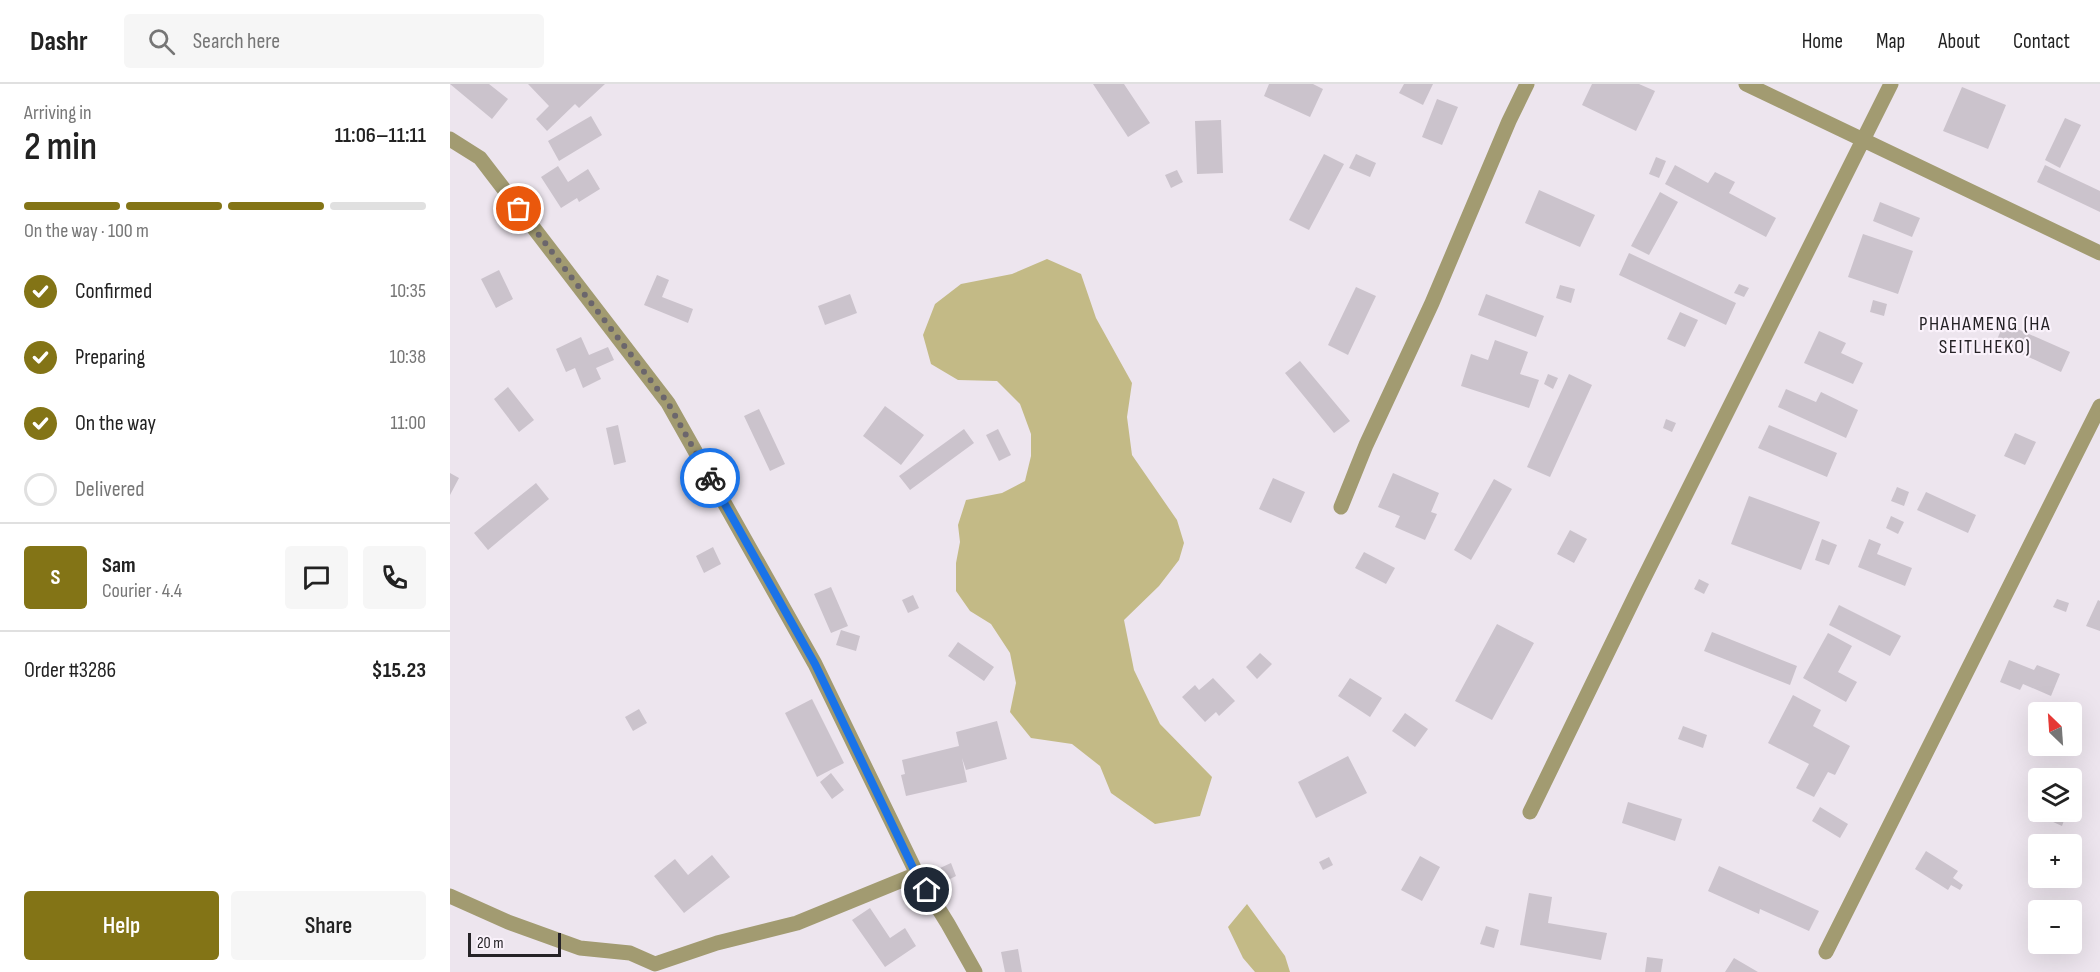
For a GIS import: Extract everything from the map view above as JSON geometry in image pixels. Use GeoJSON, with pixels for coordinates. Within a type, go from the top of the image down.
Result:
{"type":"FeatureCollection","features":[{"type":"Feature","properties":{"kind":"street"},"geometry":{"type":"LineString","coordinates":[[1341,507],[1366,445],[1432,303],[1527,84]]}},
{"type":"Feature","properties":{"kind":"street"},"geometry":{"type":"LineString","coordinates":[[1746,84],[2100,253]]}},
{"type":"Feature","properties":{"kind":"street"},"geometry":{"type":"LineString","coordinates":[[1530,812],[1638,590],[1891,84]]}},
{"type":"Feature","properties":{"kind":"street"},"geometry":{"type":"LineString","coordinates":[[450,139],[480,158],[668,403],[815,664],[916,874],[975,972]]}},
{"type":"Feature","properties":{"kind":"street"},"geometry":{"type":"LineString","coordinates":[[1826,952],[2100,406]]}},
{"type":"Feature","properties":{"kind":"street"},"geometry":{"type":"LineString","coordinates":[[450,896],[508,922],[580,948],[630,953],[654,968],[717,943],[797,923],[916,874]]}},
{"type":"Feature","properties":{"kind":"shaded area"},"geometry":{"type":"Polygon","coordinates":[[[1047,259],[1081,274],[1096,318],[1132,383],[1127,417],[1132,455],[1177,520],[1184,543],[1179,560],[1159,586],[1124,620],[1134,670],[1160,724],[1212,777],[1200,816],[1155,824],[1111,793],[1100,766],[1072,744],[1031,738],[1010,712],[1016,683],[1010,653],[991,624],[970,611],[956,591],[956,563],[960,542],[958,525],[966,500],[1002,493],[1025,481],[1031,456],[1031,434],[1020,404],[997,381],[958,380],[931,364],[923,335],[935,304],[961,284],[1012,274],[1047,259]]]}},
{"type":"Feature","properties":{"kind":"shaded area"},"geometry":{"type":"Polygon","coordinates":[[[1247,904],[1285,956],[1290,972],[1255,972],[1243,958],[1228,927],[1247,904]]]}},
{"type":"Feature","properties":{"kind":"building"},"geometry":{"type":"Polygon","coordinates":[[[450,84],[489,84],[508,99],[492,119],[450,84]]]}},
{"type":"Feature","properties":{"kind":"building"},"geometry":{"type":"Polygon","coordinates":[[[528,84],[605,84],[579,108],[575,104],[547,131],[536,119],[549,106],[528,84]]]}},
{"type":"Feature","properties":{"kind":"building"},"geometry":{"type":"Polygon","coordinates":[[[1093,84],[1124,84],[1150,123],[1128,137],[1093,84]]]}},
{"type":"Feature","properties":{"kind":"building"},"geometry":{"type":"Polygon","coordinates":[[[1269,84],[1313,84],[1323,89],[1310,117],[1264,96],[1269,84]]]}},
{"type":"Feature","properties":{"kind":"building"},"geometry":{"type":"Polygon","coordinates":[[[1404,84],[1433,84],[1423,105],[1399,93],[1404,84]]]}},
{"type":"Feature","properties":{"kind":"building"},"geometry":{"type":"Polygon","coordinates":[[[1592,84],[1639,84],[1655,91],[1636,131],[1582,105],[1592,84]]]}},
{"type":"Feature","properties":{"kind":"building"},"geometry":{"type":"Polygon","coordinates":[[[1962,87],[2006,105],[1988,149],[1943,131],[1962,87]]]}},
{"type":"Feature","properties":{"kind":"building"},"geometry":{"type":"Polygon","coordinates":[[[1437,99],[1458,107],[1442,145],[1422,137],[1437,99]]]}},
{"type":"Feature","properties":{"kind":"building"},"geometry":{"type":"Polygon","coordinates":[[[591,116],[602,135],[559,161],[548,141],[591,116]]]}},
{"type":"Feature","properties":{"kind":"building"},"geometry":{"type":"Polygon","coordinates":[[[2065,118],[2081,125],[2060,168],[2045,160],[2065,118]]]}},
{"type":"Feature","properties":{"kind":"building"},"geometry":{"type":"Polygon","coordinates":[[[1221,120],[1223,173],[1197,174],[1195,121],[1221,120]]]}},
{"type":"Feature","properties":{"kind":"building"},"geometry":{"type":"Polygon","coordinates":[[[1324,154],[1344,164],[1309,230],[1289,220],[1324,154]]]}},
{"type":"Feature","properties":{"kind":"building"},"geometry":{"type":"Polygon","coordinates":[[[1356,154],[1376,163],[1370,177],[1349,168],[1356,154]]]}},
{"type":"Feature","properties":{"kind":"building"},"geometry":{"type":"Polygon","coordinates":[[[1656,157],[1666,161],[1659,178],[1649,174],[1656,157]]]}},
{"type":"Feature","properties":{"kind":"building"},"geometry":{"type":"Polygon","coordinates":[[[1675,165],[1708,183],[1715,172],[1735,182],[1729,193],[1776,218],[1766,237],[1665,184],[1675,165]]]}},
{"type":"Feature","properties":{"kind":"building"},"geometry":{"type":"Polygon","coordinates":[[[2045,165],[2100,191],[2100,212],[2037,182],[2045,165]]]}},
{"type":"Feature","properties":{"kind":"building"},"geometry":{"type":"Polygon","coordinates":[[[558,166],[568,182],[588,169],[600,189],[579,202],[577,198],[561,208],[541,177],[558,166]]]}},
{"type":"Feature","properties":{"kind":"building"},"geometry":{"type":"Polygon","coordinates":[[[1177,170],[1183,182],[1171,188],[1165,175],[1177,170]]]}},
{"type":"Feature","properties":{"kind":"building"},"geometry":{"type":"Polygon","coordinates":[[[1539,190],[1595,215],[1580,247],[1525,223],[1539,190]]]}},
{"type":"Feature","properties":{"kind":"building"},"geometry":{"type":"Polygon","coordinates":[[[1660,192],[1678,202],[1649,255],[1631,246],[1660,192]]]}},
{"type":"Feature","properties":{"kind":"building"},"geometry":{"type":"Polygon","coordinates":[[[1880,202],[1920,218],[1912,237],[1873,221],[1880,202]]]}},
{"type":"Feature","properties":{"kind":"building"},"geometry":{"type":"Polygon","coordinates":[[[1863,234],[1913,251],[1898,294],[1848,277],[1863,234]]]}},
{"type":"Feature","properties":{"kind":"building"},"geometry":{"type":"Polygon","coordinates":[[[1629,253],[1736,303],[1726,325],[1619,275],[1629,253]]]}},
{"type":"Feature","properties":{"kind":"building"},"geometry":{"type":"Polygon","coordinates":[[[499,270],[513,299],[496,308],[481,279],[499,270]]]}},
{"type":"Feature","properties":{"kind":"building"},"geometry":{"type":"Polygon","coordinates":[[[657,275],[669,280],[662,297],[693,309],[688,323],[644,305],[657,275]]]}},
{"type":"Feature","properties":{"kind":"building"},"geometry":{"type":"Polygon","coordinates":[[[1739,284],[1749,288],[1744,297],[1734,293],[1739,284]]]}},
{"type":"Feature","properties":{"kind":"building"},"geometry":{"type":"Polygon","coordinates":[[[1560,285],[1575,289],[1571,303],[1556,298],[1560,285]]]}},
{"type":"Feature","properties":{"kind":"building"},"geometry":{"type":"Polygon","coordinates":[[[1356,287],[1376,296],[1348,355],[1328,345],[1356,287]]]}},
{"type":"Feature","properties":{"kind":"building"},"geometry":{"type":"Polygon","coordinates":[[[850,294],[857,313],[825,325],[818,306],[850,294]]]}},
{"type":"Feature","properties":{"kind":"building"},"geometry":{"type":"Polygon","coordinates":[[[1486,294],[1544,316],[1536,337],[1478,315],[1486,294]]]}},
{"type":"Feature","properties":{"kind":"building"},"geometry":{"type":"Polygon","coordinates":[[[1873,300],[1887,304],[1884,316],[1870,312],[1873,300]]]}},
{"type":"Feature","properties":{"kind":"building"},"geometry":{"type":"Polygon","coordinates":[[[1680,312],[1698,320],[1685,347],[1667,339],[1680,312]]]}},
{"type":"Feature","properties":{"kind":"building"},"geometry":{"type":"Polygon","coordinates":[[[2004,323],[2070,352],[2061,372],[1996,342],[2004,323]]]}},
{"type":"Feature","properties":{"kind":"building"},"geometry":{"type":"Polygon","coordinates":[[[1819,331],[1846,343],[1841,353],[1863,363],[1853,384],[1804,363],[1819,331]]]}},
{"type":"Feature","properties":{"kind":"building"},"geometry":{"type":"Polygon","coordinates":[[[581,337],[589,355],[608,347],[614,360],[596,368],[601,379],[583,388],[575,368],[566,372],[556,349],[581,337]]]}},
{"type":"Feature","properties":{"kind":"building"},"geometry":{"type":"Polygon","coordinates":[[[1495,340],[1528,352],[1520,374],[1539,380],[1529,408],[1461,386],[1471,354],[1488,360],[1495,340]]]}},
{"type":"Feature","properties":{"kind":"building"},"geometry":{"type":"Polygon","coordinates":[[[1300,361],[1350,421],[1334,433],[1285,373],[1300,361]]]}},
{"type":"Feature","properties":{"kind":"building"},"geometry":{"type":"Polygon","coordinates":[[[1548,374],[1558,378],[1553,389],[1544,384],[1548,374]]]}},
{"type":"Feature","properties":{"kind":"building"},"geometry":{"type":"Polygon","coordinates":[[[1569,374],[1592,385],[1550,477],[1527,467],[1569,374]]]}},
{"type":"Feature","properties":{"kind":"building"},"geometry":{"type":"Polygon","coordinates":[[[508,387],[534,420],[519,432],[494,399],[508,387]]]}},
{"type":"Feature","properties":{"kind":"building"},"geometry":{"type":"Polygon","coordinates":[[[1786,389],[1816,402],[1821,392],[1858,410],[1846,438],[1778,407],[1786,389]]]}},
{"type":"Feature","properties":{"kind":"building"},"geometry":{"type":"Polygon","coordinates":[[[885,406],[924,435],[901,465],[863,436],[885,406]]]}},
{"type":"Feature","properties":{"kind":"building"},"geometry":{"type":"Polygon","coordinates":[[[759,409],[785,464],[770,471],[744,416],[759,409]]]}},
{"type":"Feature","properties":{"kind":"building"},"geometry":{"type":"Polygon","coordinates":[[[1666,419],[1676,423],[1672,432],[1663,428],[1666,419]]]}},
{"type":"Feature","properties":{"kind":"building"},"geometry":{"type":"Polygon","coordinates":[[[618,425],[626,462],[614,465],[606,428],[618,425]]]}},
{"type":"Feature","properties":{"kind":"building"},"geometry":{"type":"Polygon","coordinates":[[[1769,425],[1837,453],[1827,477],[1758,448],[1769,425]]]}},
{"type":"Feature","properties":{"kind":"building"},"geometry":{"type":"Polygon","coordinates":[[[964,429],[974,443],[910,490],[899,476],[964,429]]]}},
{"type":"Feature","properties":{"kind":"building"},"geometry":{"type":"Polygon","coordinates":[[[998,429],[1011,455],[999,461],[986,435],[998,429]]]}},
{"type":"Feature","properties":{"kind":"building"},"geometry":{"type":"Polygon","coordinates":[[[2015,433],[2036,442],[2025,465],[2004,456],[2015,433]]]}},
{"type":"Feature","properties":{"kind":"building"},"geometry":{"type":"Polygon","coordinates":[[[450,473],[459,478],[450,495],[450,473]]]}},
{"type":"Feature","properties":{"kind":"building"},"geometry":{"type":"Polygon","coordinates":[[[1393,473],[1439,493],[1431,512],[1437,514],[1425,540],[1395,527],[1400,516],[1378,507],[1393,473]]]}},
{"type":"Feature","properties":{"kind":"building"},"geometry":{"type":"Polygon","coordinates":[[[1273,478],[1305,492],[1291,523],[1259,509],[1273,478]]]}},
{"type":"Feature","properties":{"kind":"building"},"geometry":{"type":"Polygon","coordinates":[[[1494,479],[1512,489],[1471,560],[1454,550],[1494,479]]]}},
{"type":"Feature","properties":{"kind":"building"},"geometry":{"type":"Polygon","coordinates":[[[536,483],[549,499],[488,550],[474,533],[536,483]]]}},
{"type":"Feature","properties":{"kind":"building"},"geometry":{"type":"Polygon","coordinates":[[[1897,487],[1909,492],[1904,506],[1891,501],[1897,487]]]}},
{"type":"Feature","properties":{"kind":"building"},"geometry":{"type":"Polygon","coordinates":[[[1926,492],[1976,515],[1968,533],[1917,510],[1926,492]]]}},
{"type":"Feature","properties":{"kind":"building"},"geometry":{"type":"Polygon","coordinates":[[[1749,496],[1820,522],[1801,570],[1731,544],[1749,496]]]}},
{"type":"Feature","properties":{"kind":"building"},"geometry":{"type":"Polygon","coordinates":[[[1891,516],[1904,522],[1898,534],[1886,528],[1891,516]]]}},
{"type":"Feature","properties":{"kind":"building"},"geometry":{"type":"Polygon","coordinates":[[[1570,530],[1587,539],[1574,563],[1557,554],[1570,530]]]}},
{"type":"Feature","properties":{"kind":"building"},"geometry":{"type":"Polygon","coordinates":[[[1822,539],[1837,545],[1829,565],[1815,560],[1822,539]]]}},
{"type":"Feature","properties":{"kind":"building"},"geometry":{"type":"Polygon","coordinates":[[[1869,539],[1881,544],[1877,554],[1912,568],[1905,586],[1858,567],[1869,539]]]}},
{"type":"Feature","properties":{"kind":"building"},"geometry":{"type":"Polygon","coordinates":[[[713,547],[721,564],[704,573],[696,556],[713,547]]]}},
{"type":"Feature","properties":{"kind":"building"},"geometry":{"type":"Polygon","coordinates":[[[1364,552],[1395,568],[1386,584],[1355,568],[1364,552]]]}},
{"type":"Feature","properties":{"kind":"building"},"geometry":{"type":"Polygon","coordinates":[[[1699,579],[1709,584],[1704,594],[1694,589],[1699,579]]]}},
{"type":"Feature","properties":{"kind":"building"},"geometry":{"type":"Polygon","coordinates":[[[831,587],[848,626],[831,633],[814,594],[831,587]]]}},
{"type":"Feature","properties":{"kind":"building"},"geometry":{"type":"Polygon","coordinates":[[[913,595],[919,608],[908,613],[902,600],[913,595]]]}},
{"type":"Feature","properties":{"kind":"building"},"geometry":{"type":"Polygon","coordinates":[[[2057,599],[2069,603],[2066,612],[2053,607],[2057,599]]]}},
{"type":"Feature","properties":{"kind":"building"},"geometry":{"type":"Polygon","coordinates":[[[2098,600],[2100,601],[2100,631],[2086,626],[2098,600]]]}},
{"type":"Feature","properties":{"kind":"building"},"geometry":{"type":"Polygon","coordinates":[[[1839,605],[1901,636],[1890,656],[1829,625],[1839,605]]]}},
{"type":"Feature","properties":{"kind":"building"},"geometry":{"type":"Polygon","coordinates":[[[1497,624],[1534,643],[1492,720],[1455,701],[1497,624]]]}},
{"type":"Feature","properties":{"kind":"building"},"geometry":{"type":"Polygon","coordinates":[[[841,630],[860,636],[856,651],[836,645],[841,630]]]}},
{"type":"Feature","properties":{"kind":"building"},"geometry":{"type":"Polygon","coordinates":[[[1712,632],[1797,666],[1790,685],[1704,651],[1712,632]]]}},
{"type":"Feature","properties":{"kind":"building"},"geometry":{"type":"Polygon","coordinates":[[[1828,633],[1852,646],[1838,672],[1857,682],[1846,702],[1803,678],[1828,633]]]}},
{"type":"Feature","properties":{"kind":"building"},"geometry":{"type":"Polygon","coordinates":[[[958,642],[994,667],[984,681],[948,656],[958,642]]]}},
{"type":"Feature","properties":{"kind":"building"},"geometry":{"type":"Polygon","coordinates":[[[1260,653],[1272,664],[1257,679],[1246,667],[1260,653]]]}},
{"type":"Feature","properties":{"kind":"building"},"geometry":{"type":"Polygon","coordinates":[[[2009,660],[2034,670],[2037,665],[2060,674],[2051,696],[2023,684],[2020,690],[2000,682],[2009,660]]]}},
{"type":"Feature","properties":{"kind":"building"},"geometry":{"type":"Polygon","coordinates":[[[1213,678],[1235,701],[1219,716],[1216,712],[1205,722],[1182,697],[1195,685],[1199,690],[1213,678]]]}},
{"type":"Feature","properties":{"kind":"building"},"geometry":{"type":"Polygon","coordinates":[[[1350,678],[1382,698],[1370,717],[1338,696],[1350,678]]]}},
{"type":"Feature","properties":{"kind":"building"},"geometry":{"type":"Polygon","coordinates":[[[1793,695],[1821,710],[1813,726],[1850,746],[1835,775],[1828,772],[1814,797],[1796,788],[1809,764],[1768,743],[1793,695]]]}},
{"type":"Feature","properties":{"kind":"building"},"geometry":{"type":"Polygon","coordinates":[[[812,699],[844,763],[817,777],[785,713],[812,699]]]}},
{"type":"Feature","properties":{"kind":"building"},"geometry":{"type":"Polygon","coordinates":[[[639,709],[647,723],[633,731],[625,717],[639,709]]]}},
{"type":"Feature","properties":{"kind":"building"},"geometry":{"type":"Polygon","coordinates":[[[1405,713],[1428,729],[1415,747],[1392,731],[1405,713]]]}},
{"type":"Feature","properties":{"kind":"building"},"geometry":{"type":"Polygon","coordinates":[[[997,721],[1007,759],[966,770],[962,758],[967,782],[906,796],[901,775],[905,774],[902,760],[959,746],[956,732],[997,721]]]}},
{"type":"Feature","properties":{"kind":"building"},"geometry":{"type":"Polygon","coordinates":[[[1683,726],[1707,735],[1703,748],[1678,739],[1683,726]]]}},
{"type":"Feature","properties":{"kind":"building"},"geometry":{"type":"Polygon","coordinates":[[[1348,756],[1367,793],[1316,818],[1298,782],[1348,756]]]}},
{"type":"Feature","properties":{"kind":"building"},"geometry":{"type":"Polygon","coordinates":[[[831,773],[844,790],[832,799],[820,782],[831,773]]]}},
{"type":"Feature","properties":{"kind":"building"},"geometry":{"type":"Polygon","coordinates":[[[1628,802],[1682,819],[1675,841],[1622,823],[1628,802]]]}},
{"type":"Feature","properties":{"kind":"building"},"geometry":{"type":"Polygon","coordinates":[[[1820,807],[1848,824],[1840,838],[1812,821],[1820,807]]]}},
{"type":"Feature","properties":{"kind":"building"},"geometry":{"type":"Polygon","coordinates":[[[1926,851],[1958,871],[1953,878],[1963,885],[1960,890],[1951,885],[1948,890],[1915,869],[1926,851]]]}},
{"type":"Feature","properties":{"kind":"building"},"geometry":{"type":"Polygon","coordinates":[[[712,855],[730,877],[684,913],[654,876],[675,859],[688,875],[712,855]]]}},
{"type":"Feature","properties":{"kind":"building"},"geometry":{"type":"Polygon","coordinates":[[[1420,856],[1440,867],[1422,901],[1401,890],[1420,856]]]}},
{"type":"Feature","properties":{"kind":"building"},"geometry":{"type":"Polygon","coordinates":[[[1329,857],[1333,865],[1323,870],[1319,862],[1329,857]]]}},
{"type":"Feature","properties":{"kind":"building"},"geometry":{"type":"Polygon","coordinates":[[[951,863],[956,876],[946,881],[940,868],[951,863]]]}},
{"type":"Feature","properties":{"kind":"building"},"geometry":{"type":"Polygon","coordinates":[[[1719,866],[1819,911],[1809,931],[1760,909],[1759,914],[1708,891],[1719,866]]]}},
{"type":"Feature","properties":{"kind":"building"},"geometry":{"type":"Polygon","coordinates":[[[1529,893],[1552,897],[1548,923],[1607,933],[1601,960],[1520,945],[1529,893]]]}},
{"type":"Feature","properties":{"kind":"building"},"geometry":{"type":"Polygon","coordinates":[[[870,908],[890,938],[905,928],[916,946],[885,967],[852,920],[870,908]]]}},
{"type":"Feature","properties":{"kind":"building"},"geometry":{"type":"Polygon","coordinates":[[[1486,926],[1499,930],[1494,948],[1480,944],[1486,926]]]}},
{"type":"Feature","properties":{"kind":"building"},"geometry":{"type":"Polygon","coordinates":[[[1018,949],[1022,972],[1005,972],[1001,952],[1018,949]]]}},
{"type":"Feature","properties":{"kind":"building"},"geometry":{"type":"Polygon","coordinates":[[[1647,957],[1663,959],[1661,972],[1645,972],[1647,957]]]}},
{"type":"Feature","properties":{"kind":"building"},"geometry":{"type":"Polygon","coordinates":[[[1734,958],[1758,972],[1725,972],[1734,958]]]}},
{"type":"Feature","properties":{"kind":"way so far"},"geometry":{"type":"LineString","coordinates":[[519,209],[668,403],[710,478]]}},
{"type":"Feature","properties":{"kind":"district","name":"PHAHAMENG (HA SEITLHEKO)"},"geometry":{"type":"Point","coordinates":[1985,334]}},
{"type":"Feature","properties":{"kind":"route"},"geometry":{"type":"LineString","coordinates":[[710,478],[815,664],[916,874],[927,890]]}}]}
